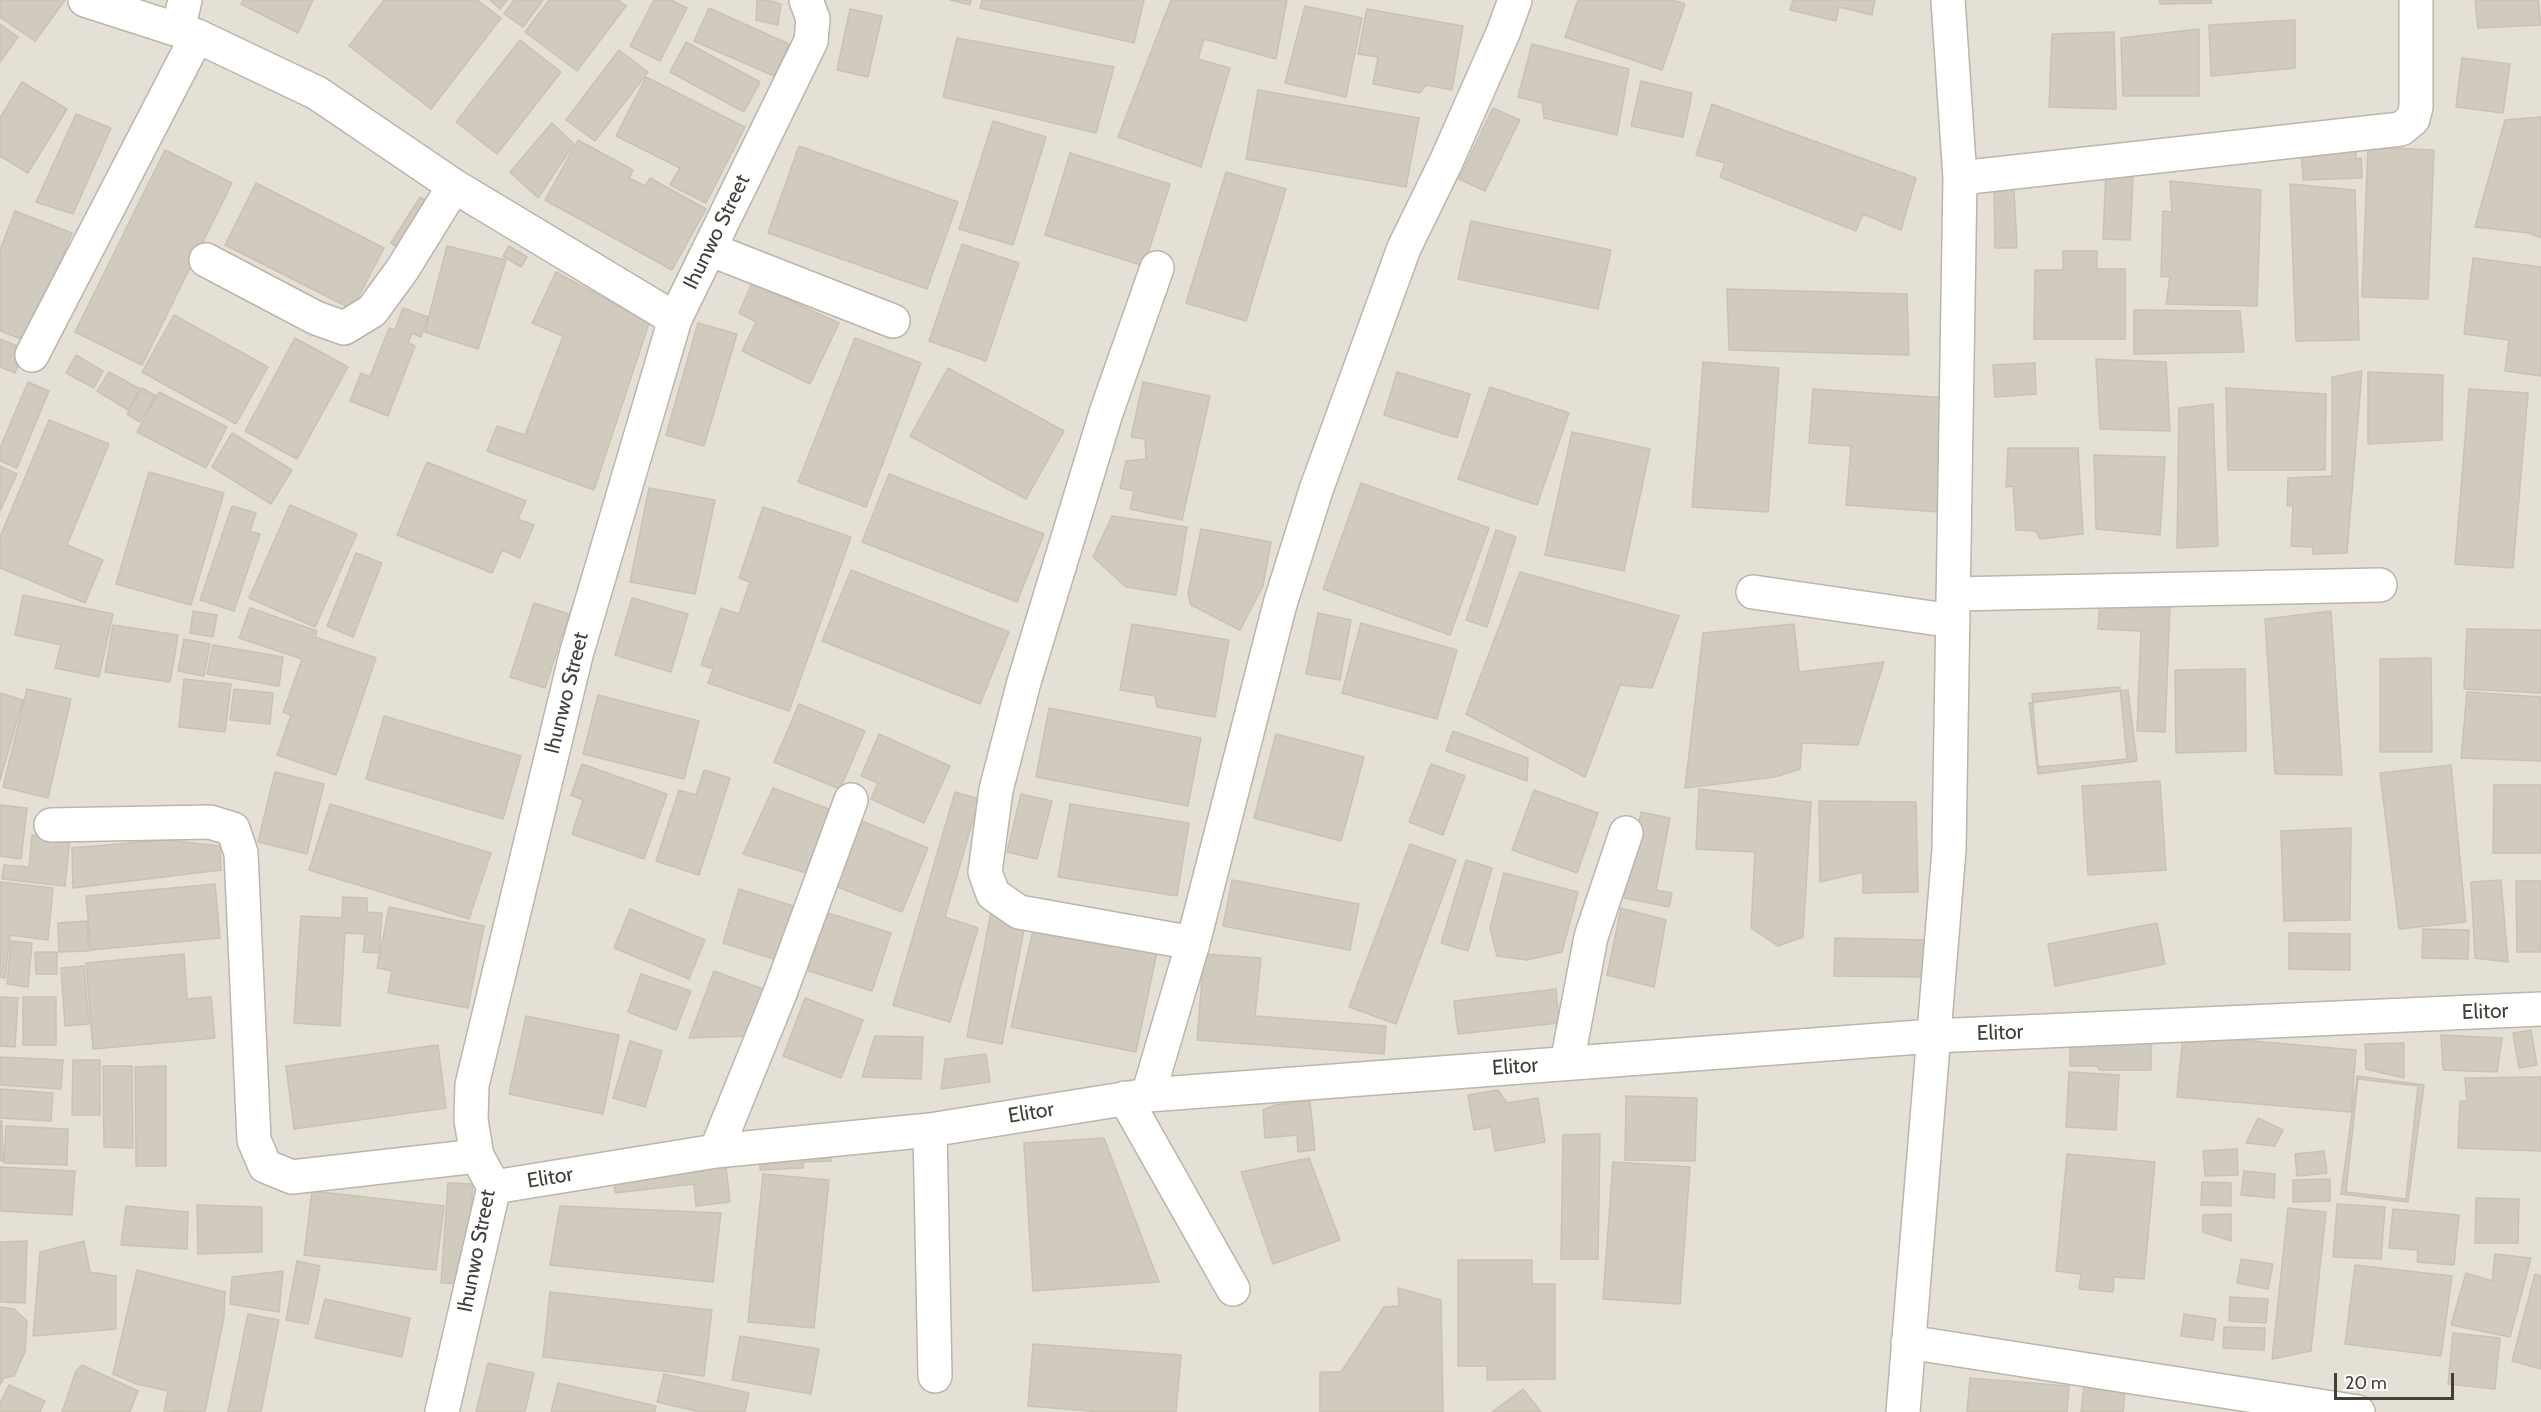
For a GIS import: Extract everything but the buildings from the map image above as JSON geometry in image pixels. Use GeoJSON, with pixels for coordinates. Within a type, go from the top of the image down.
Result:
{"type":"FeatureCollection","features":[{"type":"Feature","properties":{"kind":"street"},"geometry":{"type":"LineString","coordinates":[[85,0],[187,22],[317,93],[454,186],[675,319]]}},
{"type":"Feature","properties":{"kind":"street","name":"Ihunwo Street"},"geometry":{"type":"LineString","coordinates":[[442,1412],[494,1187],[477,1156],[471,1120],[472,1085],[576,655],[675,319],[811,41],[813,19],[806,0]]}},
{"type":"Feature","properties":{"kind":"street"},"geometry":{"type":"LineString","coordinates":[[1233,1289],[1137,1097],[1193,943],[1280,604],[1316,490],[1404,248],[1465,119],[1515,0]]}},
{"type":"Feature","properties":{"kind":"street"},"geometry":{"type":"LineString","coordinates":[[1903,1412],[1949,850],[1960,178],[1948,0]]}},
{"type":"Feature","properties":{"kind":"street"},"geometry":{"type":"LineString","coordinates":[[1960,178],[2402,129],[2413,119],[2416,107],[2416,0]]}},
{"type":"Feature","properties":{"kind":"street"},"geometry":{"type":"LineString","coordinates":[[32,355],[187,22]]}},
{"type":"Feature","properties":{"kind":"street"},"geometry":{"type":"LineString","coordinates":[[206,260],[316,318],[344,328],[372,311],[402,270],[454,186]]}},
{"type":"Feature","properties":{"kind":"street"},"geometry":{"type":"LineString","coordinates":[[709,249],[893,321]]}},
{"type":"Feature","properties":{"kind":"street"},"geometry":{"type":"LineString","coordinates":[[1157,268],[1106,413],[1024,682],[996,790],[985,872],[993,894],[1019,912],[1193,943]]}},
{"type":"Feature","properties":{"kind":"street"},"geometry":{"type":"LineString","coordinates":[[1753,592],[1953,607],[2380,585]]}},
{"type":"Feature","properties":{"kind":"street"},"geometry":{"type":"LineString","coordinates":[[716,1151],[780,993],[850,800]]}},
{"type":"Feature","properties":{"kind":"street"},"geometry":{"type":"LineString","coordinates":[[51,825],[210,822],[233,829],[241,853],[254,1140],[265,1166],[292,1177],[477,1156]]}},
{"type":"Feature","properties":{"kind":"street"},"geometry":{"type":"LineString","coordinates":[[1567,1063],[1591,937],[1626,833]]}},
{"type":"Feature","properties":{"kind":"street","name":"Elitor"},"geometry":{"type":"LineString","coordinates":[[494,1187],[716,1151],[930,1130],[1137,1097],[1933,1036],[2541,1009]]}},
{"type":"Feature","properties":{"kind":"street"},"geometry":{"type":"LineString","coordinates":[[930,1130],[935,1376]]}},
{"type":"Feature","properties":{"kind":"street"},"geometry":{"type":"LineString","coordinates":[[1908,1342],[2358,1412]]}},
{"type":"Feature","properties":{"kind":"shaded area"},"geometry":{"type":"Polygon","coordinates":[[[0,0],[2541,0],[2541,1412],[0,1412],[0,0]]]}}]}
